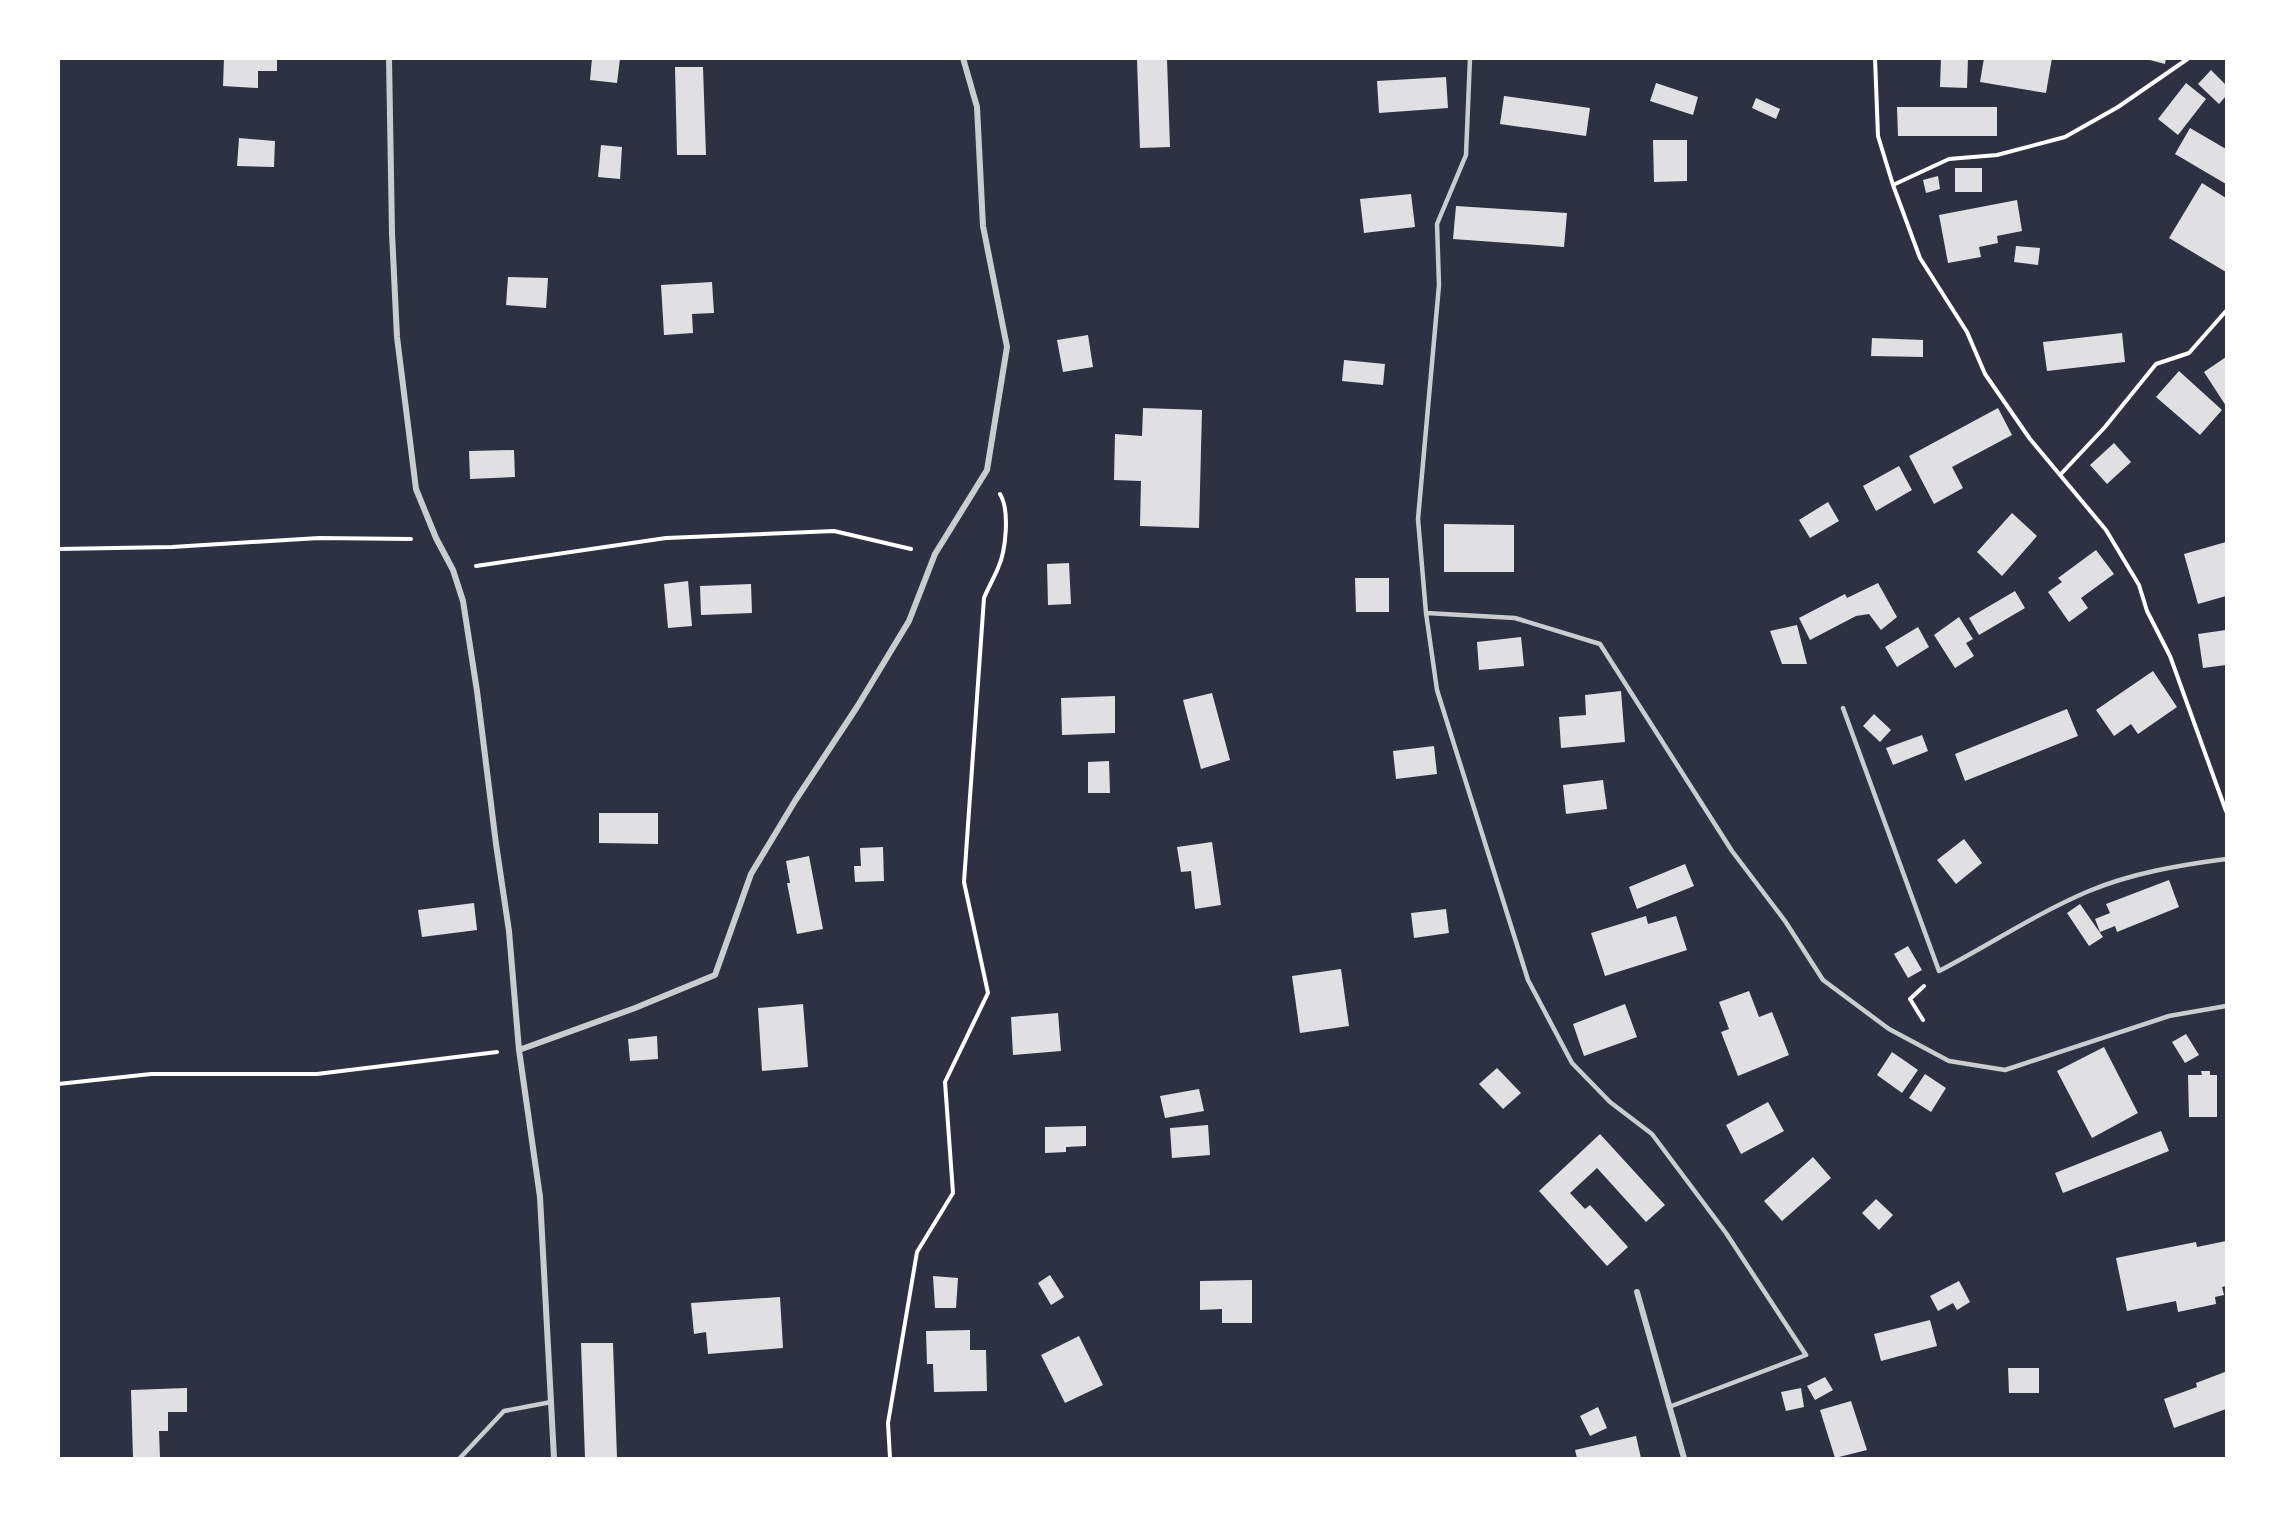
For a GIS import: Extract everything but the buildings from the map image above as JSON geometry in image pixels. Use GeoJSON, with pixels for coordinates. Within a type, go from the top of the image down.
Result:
{"type":"FeatureCollection","features":[{"type":"Feature","properties":{"kind":"street"},"geometry":{"type":"LineString","coordinates":[[389,58],[392,233],[397,337],[416,489],[436,538],[453,570],[463,601],[477,691],[509,931],[519,1050],[540,1197],[554,1458]]}},
{"type":"Feature","properties":{"kind":"street"},"geometry":{"type":"LineString","coordinates":[[519,1050],[635,1008],[715,975],[751,874],[909,621],[935,554],[987,470],[1007,347],[983,226],[977,107],[963,58]]}},
{"type":"Feature","properties":{"kind":"street"},"geometry":{"type":"LineString","coordinates":[[1637,1292],[1684,1458]]}},
{"type":"Feature","properties":{"kind":"lane"},"geometry":{"type":"LineString","coordinates":[[1470,58],[1466,155],[1437,224],[1439,285],[1418,519],[1426,613],[1437,690],[1528,980],[1572,1063],[1610,1102],[1652,1134],[1726,1233],[1806,1355],[1669,1407]]}},
{"type":"Feature","properties":{"kind":"lane"},"geometry":{"type":"LineString","coordinates":[[1426,613],[1515,618],[1600,644],[1732,851],[1785,921],[1823,980],[1889,1029],[1949,1061],[2005,1070],[2169,1016],[2226,1006]]}},
{"type":"Feature","properties":{"kind":"lane"},"geometry":{"type":"LineString","coordinates":[[1843,708],[1940,971],[2006,933],[2089,891],[2175,866],[2226,859]]}},
{"type":"Feature","properties":{"kind":"lane"},"geometry":{"type":"LineString","coordinates":[[460,1458],[504,1411],[551,1402]]}},
{"type":"Feature","properties":{"kind":"path"},"geometry":{"type":"LineString","coordinates":[[1875,58],[1878,136],[1920,258],[1967,332],[1985,374],[2030,439],[2106,530],[2139,585],[2147,611],[2170,656],[2226,811]]}},
{"type":"Feature","properties":{"kind":"path"},"geometry":{"type":"LineString","coordinates":[[1893,185],[1948,159],[1997,155],[2065,137],[2118,107],[2189,58]]}},
{"type":"Feature","properties":{"kind":"path"},"geometry":{"type":"LineString","coordinates":[[2060,475],[2105,428],[2156,364],[2189,353],[2226,311]]}},
{"type":"Feature","properties":{"kind":"path"},"geometry":{"type":"LineString","coordinates":[[890,1458],[888,1423],[916,1252],[953,1193],[945,1083],[988,993],[964,882],[984,598],[1000,566],[1005,528],[1005,502],[987,470]]}},
{"type":"Feature","properties":{"kind":"path"},"geometry":{"type":"LineString","coordinates":[[453,570],[666,538],[834,531],[935,554]]}},
{"type":"Feature","properties":{"kind":"path"},"geometry":{"type":"LineString","coordinates":[[58,549],[172,547],[319,538],[436,538]]}},
{"type":"Feature","properties":{"kind":"path"},"geometry":{"type":"LineString","coordinates":[[1940,971],[1910,999],[1949,1061]]}},
{"type":"Feature","properties":{"kind":"path"},"geometry":{"type":"LineString","coordinates":[[58,1084],[151,1074],[317,1074],[519,1050]]}}]}
